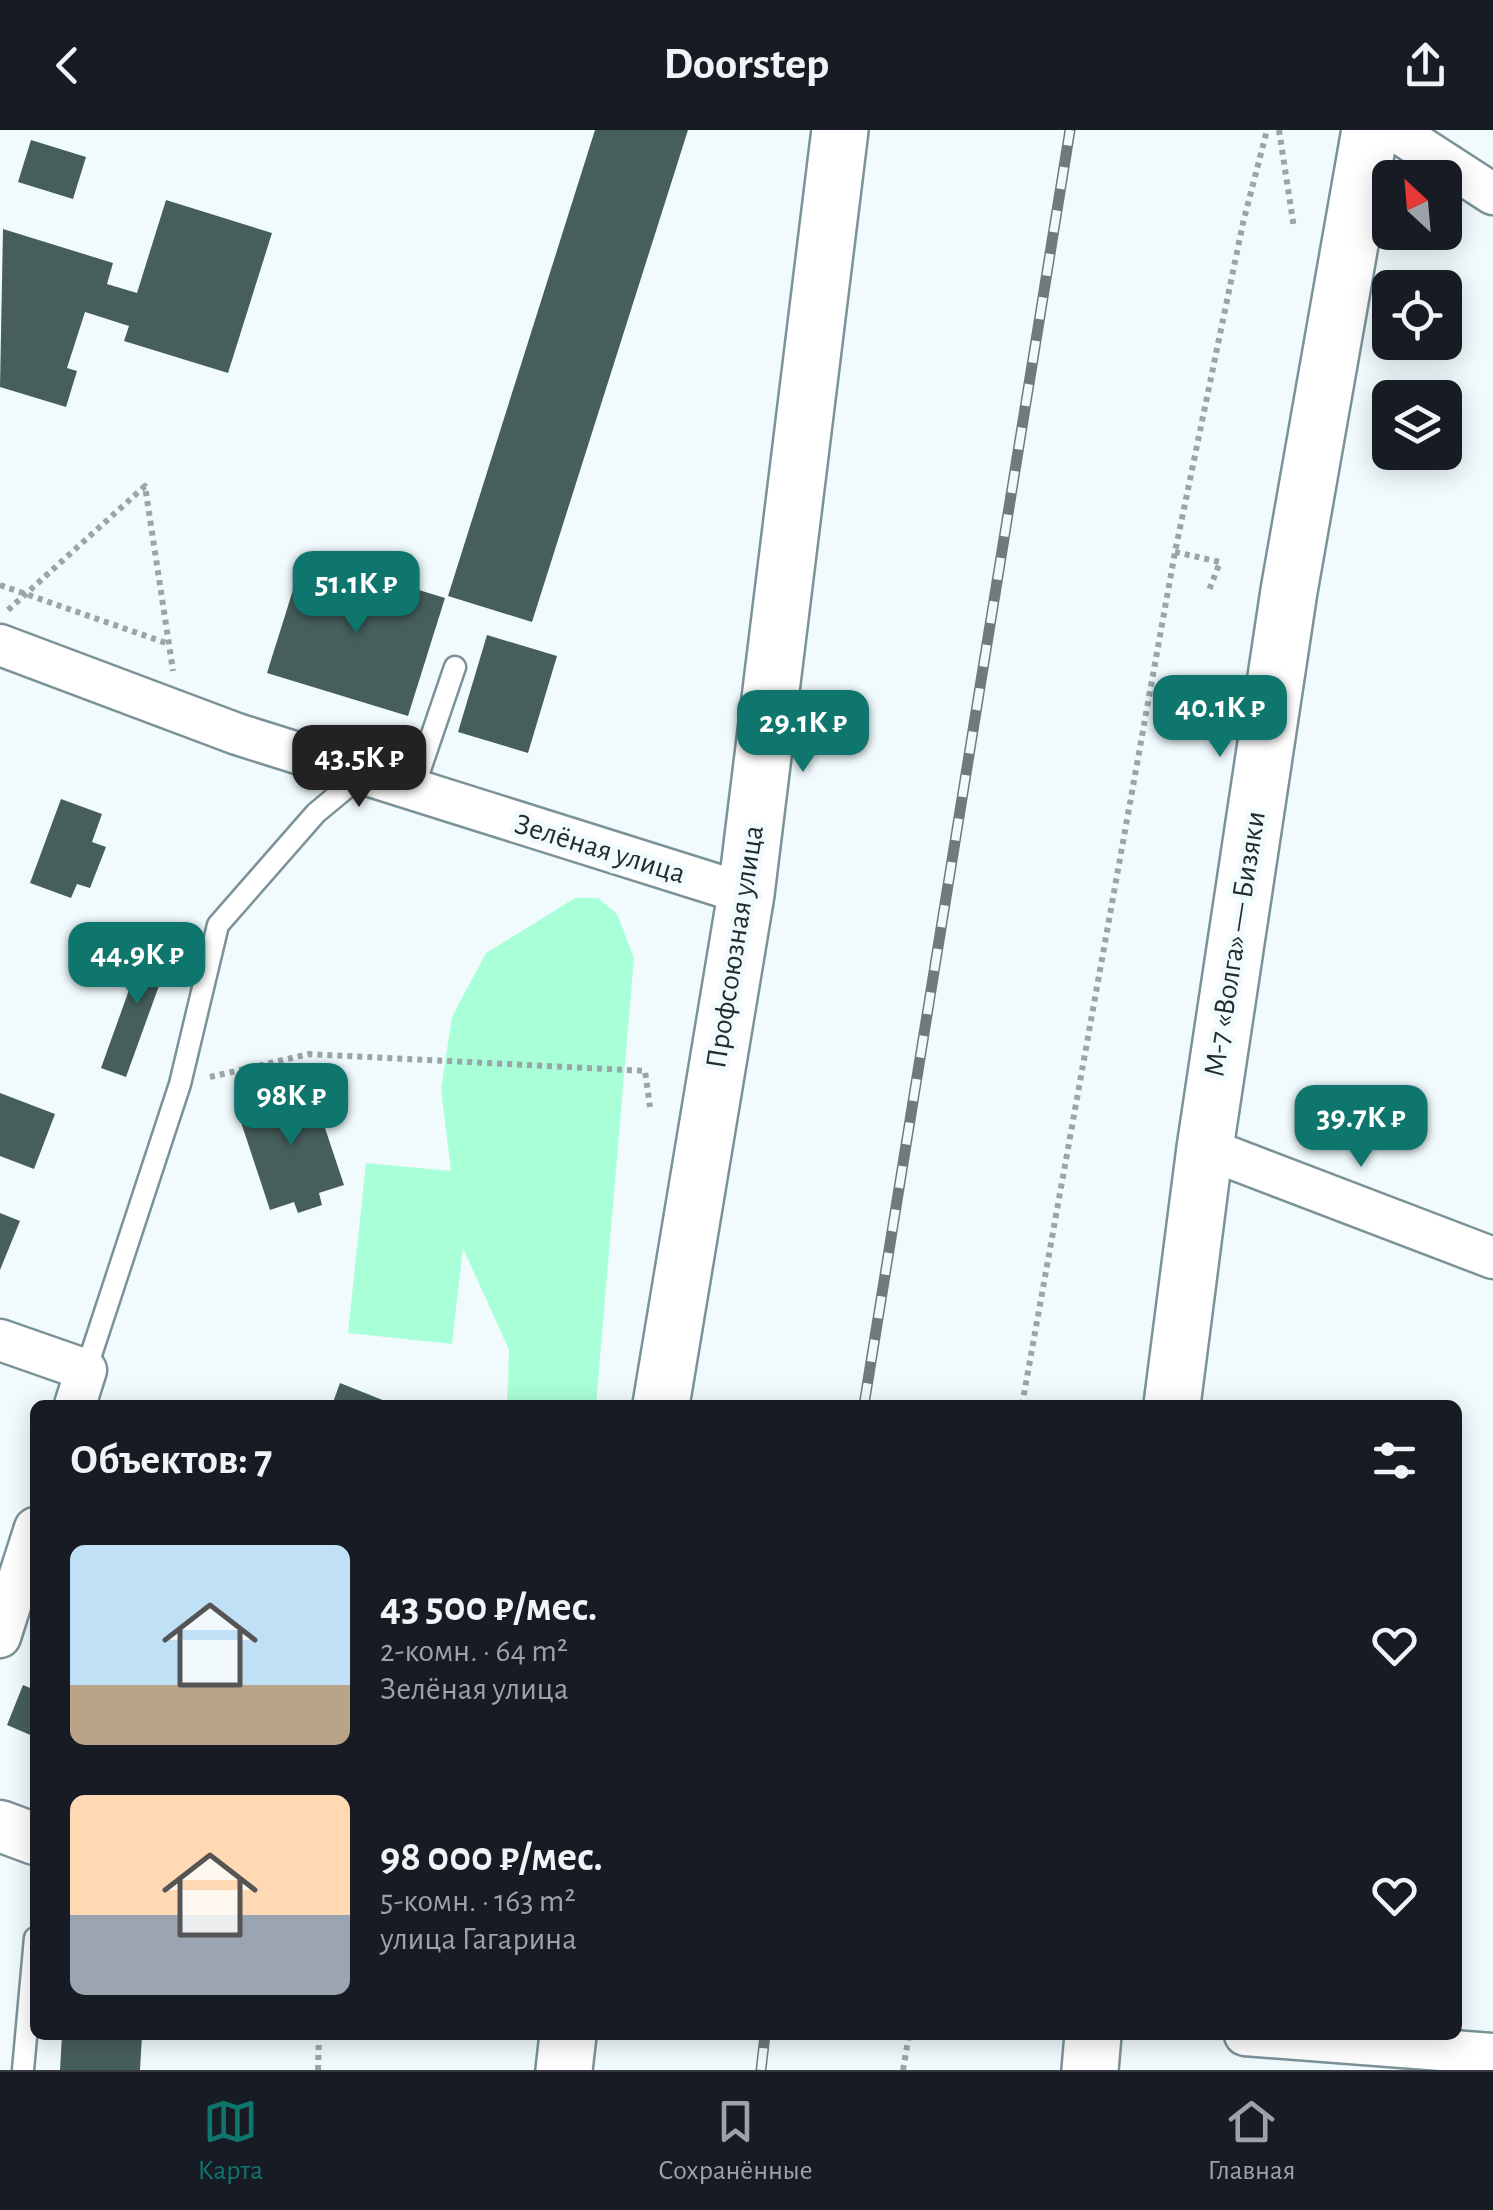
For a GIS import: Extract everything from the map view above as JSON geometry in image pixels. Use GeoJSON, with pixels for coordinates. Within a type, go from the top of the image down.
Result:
{"type":"FeatureCollection","features":[{"type":"Feature","properties":{"kind":"main road","name":"Профсоюзная улица"},"geometry":{"type":"LineString","coordinates":[[662,1400],[746,894],[840,130]]}},
{"type":"Feature","properties":{"kind":"main road","name":"М-7 «Волга» — Бизяки"},"geometry":{"type":"LineString","coordinates":[[1173,1400],[1205,1148],[1288,591],[1370,130]]}},
{"type":"Feature","properties":{"kind":"main road"},"geometry":{"type":"LineString","coordinates":[[564,2070],[567,2040]]}},
{"type":"Feature","properties":{"kind":"main road"},"geometry":{"type":"LineString","coordinates":[[1090,2070],[1093,2040]]}},
{"type":"Feature","properties":{"kind":"street"},"geometry":{"type":"LineString","coordinates":[[1394,130],[1493,194]]}},
{"type":"Feature","properties":{"kind":"street","name":"Зелёная улица"},"geometry":{"type":"LineString","coordinates":[[0,646],[179,713],[746,894]]}},
{"type":"Feature","properties":{"kind":"street"},"geometry":{"type":"LineString","coordinates":[[1205,1148],[1493,1258]]}},
{"type":"Feature","properties":{"kind":"street"},"geometry":{"type":"LineString","coordinates":[[0,1340],[80,1387]]}},
{"type":"Feature","properties":{"kind":"street"},"geometry":{"type":"LineString","coordinates":[[0,1637],[30,1544]]}},
{"type":"Feature","properties":{"kind":"street"},"geometry":{"type":"LineString","coordinates":[[0,1826],[30,1837]]}},
{"type":"Feature","properties":{"kind":"street"},"geometry":{"type":"LineString","coordinates":[[1311,2040],[1493,2054]]}},
{"type":"Feature","properties":{"kind":"lane"},"geometry":{"type":"LineString","coordinates":[[413,790],[456,667]]}},
{"type":"Feature","properties":{"kind":"lane"},"geometry":{"type":"LineString","coordinates":[[80,1387],[180,1084],[218,925],[316,813],[364,774]]}},
{"type":"Feature","properties":{"kind":"lane"},"geometry":{"type":"LineString","coordinates":[[22,2070],[30,1989]]}},
{"type":"Feature","properties":{"kind":"path"},"geometry":{"type":"LineString","coordinates":[[1023,1400],[1175,552],[1242,223],[1266,130]]}},
{"type":"Feature","properties":{"kind":"path"},"geometry":{"type":"LineString","coordinates":[[1279,130],[1294,228]]}},
{"type":"Feature","properties":{"kind":"path"},"geometry":{"type":"LineString","coordinates":[[0,618],[145,486],[179,713]]}},
{"type":"Feature","properties":{"kind":"path"},"geometry":{"type":"LineString","coordinates":[[1175,552],[1220,562],[1208,592]]}},
{"type":"Feature","properties":{"kind":"path"},"geometry":{"type":"LineString","coordinates":[[0,585],[169,644]]}},
{"type":"Feature","properties":{"kind":"path"},"geometry":{"type":"LineString","coordinates":[[180,1084],[309,1054],[505,1060],[645,1071],[650,1108]]}},
{"type":"Feature","properties":{"kind":"path"},"geometry":{"type":"LineString","coordinates":[[318,2070],[320,2040]]}},
{"type":"Feature","properties":{"kind":"path"},"geometry":{"type":"LineString","coordinates":[[904,2070],[907,2040]]}},
{"type":"Feature","properties":{"kind":"green space"},"geometry":{"type":"Polygon","coordinates":[[[575,898],[598,898],[617,914],[634,958],[596,1400],[507,1400],[509,1350],[463,1248],[452,1344],[348,1333],[366,1163],[451,1171],[441,1089],[452,1017],[486,953],[575,898]]]}},
{"type":"Feature","properties":{"kind":"building"},"geometry":{"type":"Polygon","coordinates":[[[595,130],[688,130],[532,622],[448,596],[595,130]]]}},
{"type":"Feature","properties":{"kind":"building"},"geometry":{"type":"Polygon","coordinates":[[[31,140],[86,157],[73,199],[18,182],[31,140]]]}},
{"type":"Feature","properties":{"kind":"building"},"geometry":{"type":"Polygon","coordinates":[[[166,200],[272,233],[228,373],[124,341],[129,326],[85,312],[67,368],[77,371],[66,407],[0,387],[3,229],[113,263],[107,284],[137,293],[166,200]]]}},
{"type":"Feature","properties":{"kind":"building"},"geometry":{"type":"Polygon","coordinates":[[[304,555],[445,598],[408,716],[267,673],[304,555]]]}},
{"type":"Feature","properties":{"kind":"building"},"geometry":{"type":"Polygon","coordinates":[[[487,635],[557,656],[528,753],[458,732],[487,635]]]}},
{"type":"Feature","properties":{"kind":"building"},"geometry":{"type":"Polygon","coordinates":[[[61,799],[102,814],[92,842],[106,847],[90,888],[77,884],[71,898],[30,883],[61,799]]]}},
{"type":"Feature","properties":{"kind":"building"},"geometry":{"type":"Polygon","coordinates":[[[148,937],[173,947],[126,1077],[101,1068],[148,937]]]}},
{"type":"Feature","properties":{"kind":"building"},"geometry":{"type":"Polygon","coordinates":[[[310,1083],[344,1185],[319,1193],[322,1205],[298,1213],[294,1202],[270,1210],[236,1107],[310,1083]]]}},
{"type":"Feature","properties":{"kind":"building"},"geometry":{"type":"Polygon","coordinates":[[[0,1093],[55,1114],[34,1169],[0,1156],[0,1093]]]}},
{"type":"Feature","properties":{"kind":"building"},"geometry":{"type":"Polygon","coordinates":[[[0,1213],[20,1221],[0,1270],[0,1213]]]}},
{"type":"Feature","properties":{"kind":"building"},"geometry":{"type":"Polygon","coordinates":[[[340,1383],[382,1400],[334,1400],[340,1383]]]}},
{"type":"Feature","properties":{"kind":"building"},"geometry":{"type":"Polygon","coordinates":[[[23,1685],[30,1688],[30,1735],[7,1725],[23,1685]]]}},
{"type":"Feature","properties":{"kind":"building"},"geometry":{"type":"Polygon","coordinates":[[[62,2040],[142,2040],[140,2070],[60,2070],[62,2040]]]}},
{"type":"Feature","properties":{"kind":"railway"},"geometry":{"type":"LineString","coordinates":[[865,1400],[1070,130]]}},
{"type":"Feature","properties":{"kind":"railway"},"geometry":{"type":"LineString","coordinates":[[761,2070],[764,2040]]}}]}
